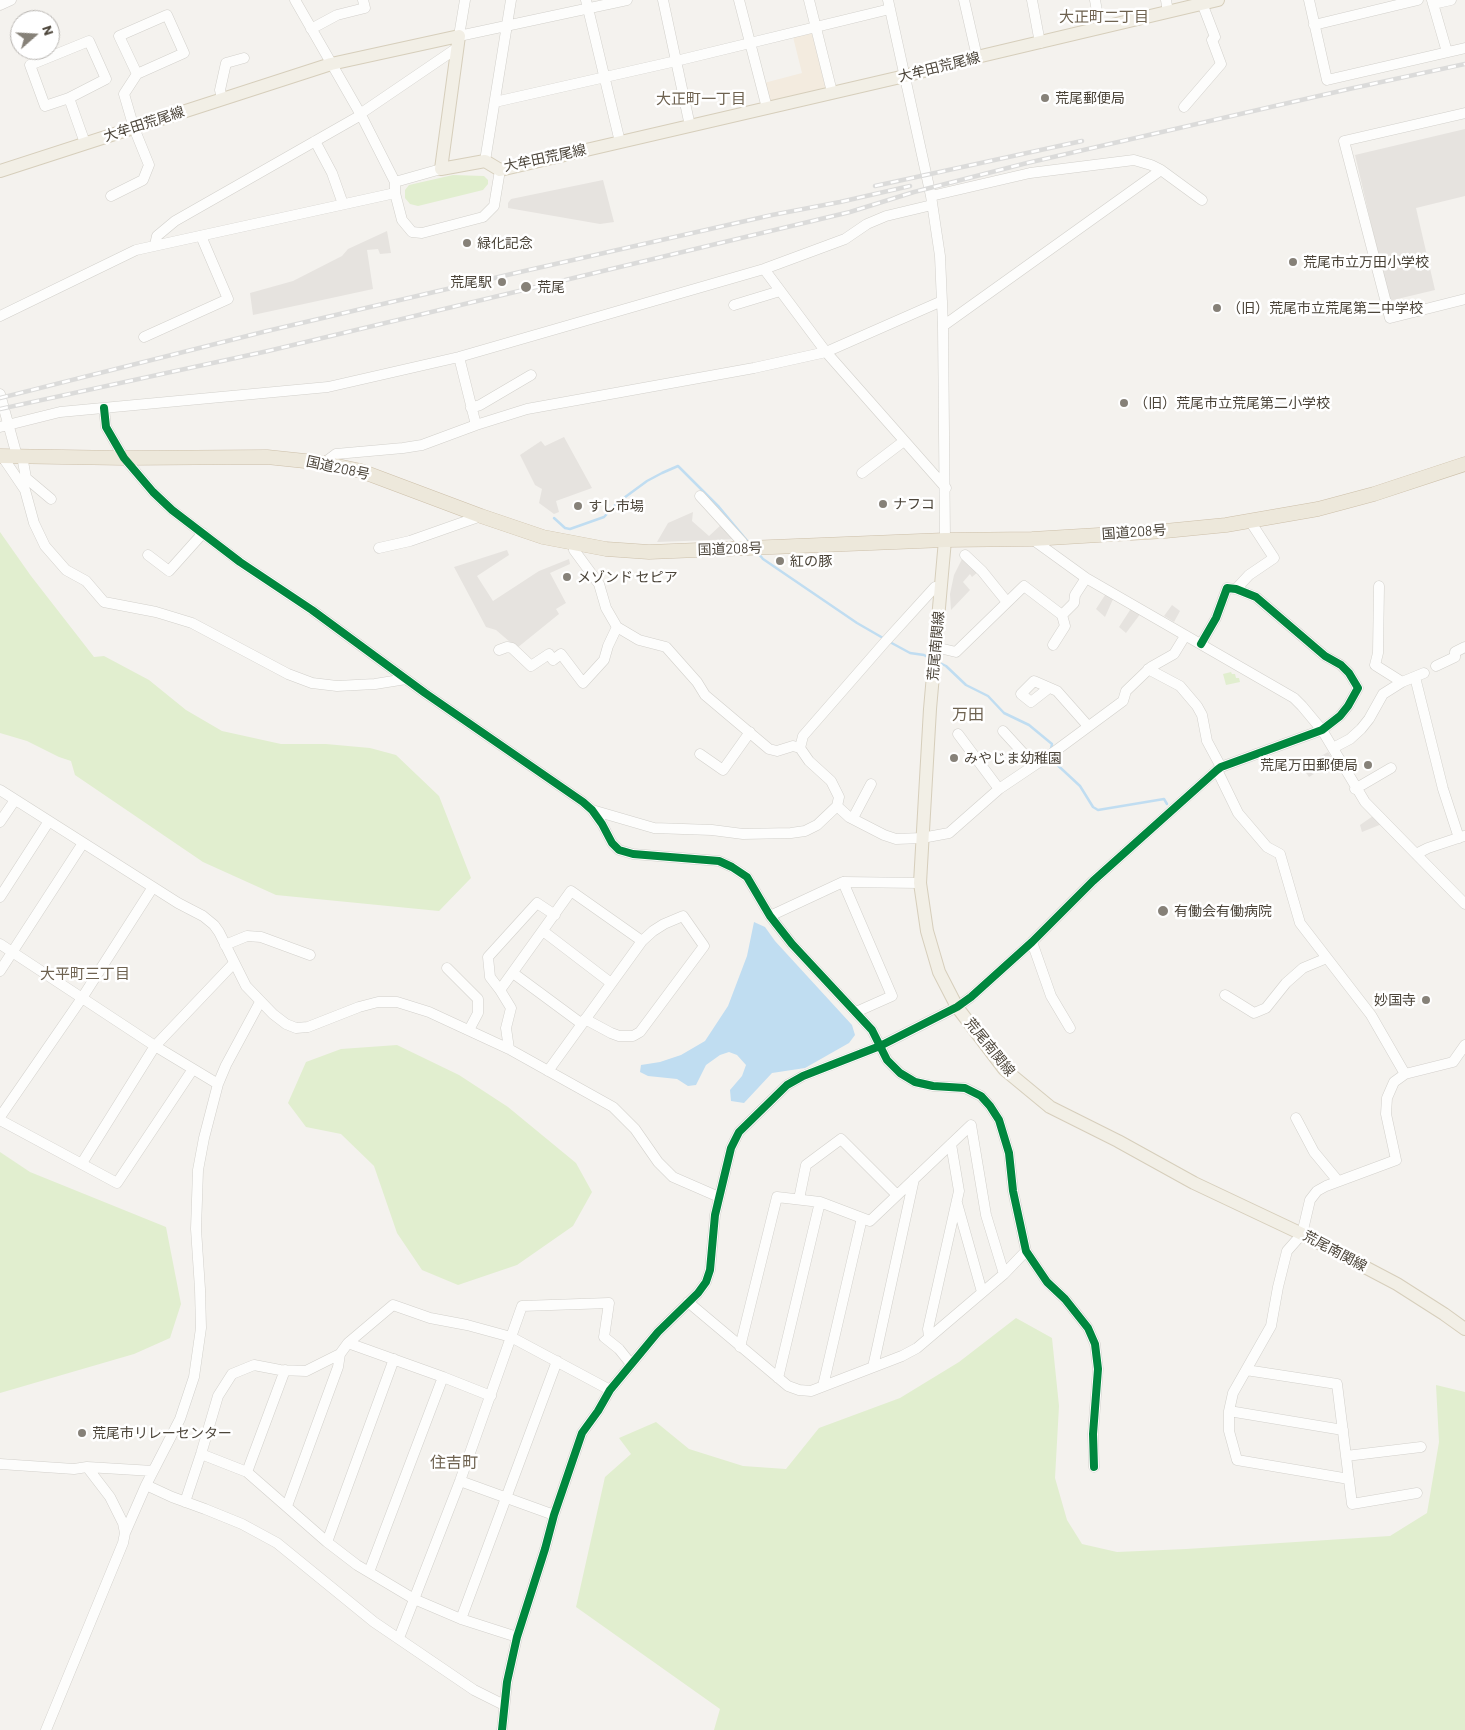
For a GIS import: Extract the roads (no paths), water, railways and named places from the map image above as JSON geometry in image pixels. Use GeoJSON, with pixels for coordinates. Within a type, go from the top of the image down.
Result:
{"type":"FeatureCollection","features":[{"type":"Feature","properties":{"kind":"highway","name":"国道208号"},"geometry":{"type":"LineString","coordinates":[[1,456],[124,458],[267,457],[324,463],[361,471],[543,537],[606,549],[649,552],[945,540],[1032,539],[1164,531],[1250,521],[1318,509],[1374,494],[1465,464]]}},
{"type":"Feature","properties":{"kind":"main road","name":"大牟田荒尾線"},"geometry":{"type":"LineString","coordinates":[[441,169],[485,161],[500,170],[1040,43],[1100,28],[1167,6],[1209,1]]}},
{"type":"Feature","properties":{"kind":"main road","name":"大牟田荒尾線"},"geometry":{"type":"LineString","coordinates":[[0,171],[331,64],[458,42]]}},
{"type":"Feature","properties":{"kind":"main road"},"geometry":{"type":"LineString","coordinates":[[441,169],[458,42]]}},
{"type":"Feature","properties":{"kind":"main road","name":"荒尾南関線"},"geometry":{"type":"LineString","coordinates":[[945,540],[935,647],[920,883],[927,931],[934,956],[939,972],[957,1007],[1004,1069],[1050,1107],[1118,1141],[1194,1183],[1302,1234],[1396,1284],[1465,1329]]}},
{"type":"Feature","properties":{"kind":"street"},"geometry":{"type":"LineString","coordinates":[[0,5],[11,0]]}},
{"type":"Feature","properties":{"kind":"street"},"geometry":{"type":"LineString","coordinates":[[295,0],[396,182],[395,193],[402,220],[412,232],[422,233],[483,217],[494,206],[500,170]]}},
{"type":"Feature","properties":{"kind":"street"},"geometry":{"type":"LineString","coordinates":[[311,29],[337,15],[364,8],[363,0]]}},
{"type":"Feature","properties":{"kind":"street"},"geometry":{"type":"LineString","coordinates":[[458,42],[465,0]]}},
{"type":"Feature","properties":{"kind":"street"},"geometry":{"type":"LineString","coordinates":[[485,161],[511,0]]}},
{"type":"Feature","properties":{"kind":"street"},"geometry":{"type":"LineString","coordinates":[[154,245],[157,236],[175,222],[360,115],[458,42],[507,26],[587,4],[627,0]]}},
{"type":"Feature","properties":{"kind":"street"},"geometry":{"type":"LineString","coordinates":[[663,0],[690,126]]}},
{"type":"Feature","properties":{"kind":"street"},"geometry":{"type":"LineString","coordinates":[[739,0],[767,108]]}},
{"type":"Feature","properties":{"kind":"street"},"geometry":{"type":"LineString","coordinates":[[809,0],[832,92]]}},
{"type":"Feature","properties":{"kind":"street"},"geometry":{"type":"LineString","coordinates":[[964,0],[977,57]]}},
{"type":"Feature","properties":{"kind":"street"},"geometry":{"type":"LineString","coordinates":[[1032,0],[1040,43]]}},
{"type":"Feature","properties":{"kind":"street"},"geometry":{"type":"LineString","coordinates":[[1095,0],[1100,28]]}},
{"type":"Feature","properties":{"kind":"street"},"geometry":{"type":"LineString","coordinates":[[1309,0],[1327,80],[1465,48]]}},
{"type":"Feature","properties":{"kind":"street"},"geometry":{"type":"LineString","coordinates":[[1314,24],[1418,0]]}},
{"type":"Feature","properties":{"kind":"street"},"geometry":{"type":"LineString","coordinates":[[1447,52],[1432,2],[1452,0]]}},
{"type":"Feature","properties":{"kind":"street"},"geometry":{"type":"LineString","coordinates":[[1184,107],[1221,64],[1212,40],[1215,37],[1209,1]]}},
{"type":"Feature","properties":{"kind":"street"},"geometry":{"type":"LineString","coordinates":[[587,4],[620,142]]}},
{"type":"Feature","properties":{"kind":"street"},"geometry":{"type":"LineString","coordinates":[[495,102],[815,28],[889,4],[931,200],[940,256],[946,488],[945,540]]}},
{"type":"Feature","properties":{"kind":"street"},"geometry":{"type":"LineString","coordinates":[[111,196],[143,180],[147,174],[149,165],[134,128],[124,94],[137,74],[184,53],[167,15],[119,36],[137,74]]}},
{"type":"Feature","properties":{"kind":"street"},"geometry":{"type":"LineString","coordinates":[[89,41],[106,79],[69,98],[45,106],[30,65],[89,41]]}},
{"type":"Feature","properties":{"kind":"street"},"geometry":{"type":"LineString","coordinates":[[222,99],[220,90],[226,63],[244,58]]}},
{"type":"Feature","properties":{"kind":"street"},"geometry":{"type":"LineString","coordinates":[[69,98],[85,143]]}},
{"type":"Feature","properties":{"kind":"street"},"geometry":{"type":"LineString","coordinates":[[1465,113],[1344,141],[1390,318],[1465,299]]}},
{"type":"Feature","properties":{"kind":"street"},"geometry":{"type":"LineString","coordinates":[[315,141],[332,173],[343,204]]}},
{"type":"Feature","properties":{"kind":"street"},"geometry":{"type":"LineString","coordinates":[[5,426],[60,412],[328,387],[459,357],[764,269],[846,239],[867,224],[886,216],[931,200],[1030,174],[1134,160],[1161,170],[1202,200]]}},
{"type":"Feature","properties":{"kind":"street"},"geometry":{"type":"LineString","coordinates":[[396,182],[441,169]]}},
{"type":"Feature","properties":{"kind":"street"},"geometry":{"type":"LineString","coordinates":[[943,326],[1161,170]]}},
{"type":"Feature","properties":{"kind":"street"},"geometry":{"type":"LineString","coordinates":[[0,316],[136,250],[395,193]]}},
{"type":"Feature","properties":{"kind":"street"},"geometry":{"type":"LineString","coordinates":[[144,337],[228,299],[201,236]]}},
{"type":"Feature","properties":{"kind":"street"},"geometry":{"type":"LineString","coordinates":[[764,269],[826,352],[946,488]]}},
{"type":"Feature","properties":{"kind":"street"},"geometry":{"type":"LineString","coordinates":[[734,305],[780,291]]}},
{"type":"Feature","properties":{"kind":"street"},"geometry":{"type":"LineString","coordinates":[[324,463],[336,454],[422,445],[526,409],[754,368],[826,352],[942,301]]}},
{"type":"Feature","properties":{"kind":"street"},"geometry":{"type":"LineString","coordinates":[[459,357],[476,425]]}},
{"type":"Feature","properties":{"kind":"street"},"geometry":{"type":"LineString","coordinates":[[471,408],[480,405],[531,374]]}},
{"type":"Feature","properties":{"kind":"street"},"geometry":{"type":"LineString","coordinates":[[0,394],[5,426],[19,456],[26,478],[51,499]]}},
{"type":"Feature","properties":{"kind":"street"},"geometry":{"type":"LineString","coordinates":[[104,408],[106,427],[124,458],[172,510],[240,562],[312,610],[406,679],[592,810],[612,843],[619,850],[633,854],[719,861],[747,877],[770,916],[792,944],[872,1030],[887,1060],[900,1073],[915,1082],[933,1086],[965,1088],[981,1096],[999,1120],[1009,1153],[1013,1192],[1026,1251],[1047,1282],[1065,1299],[1088,1328],[1095,1344],[1098,1369],[1093,1434],[1094,1467]]}},
{"type":"Feature","properties":{"kind":"street"},"geometry":{"type":"LineString","coordinates":[[862,474],[904,441]]}},
{"type":"Feature","properties":{"kind":"street"},"geometry":{"type":"LineString","coordinates":[[1,456],[25,490],[34,523],[45,546],[66,570],[86,581],[104,602],[156,612],[192,623],[288,674],[312,683],[337,686],[375,684],[406,679]]}},
{"type":"Feature","properties":{"kind":"street"},"geometry":{"type":"LineString","coordinates":[[700,496],[742,542],[746,549]]}},
{"type":"Feature","properties":{"kind":"street"},"geometry":{"type":"LineString","coordinates":[[380,548],[410,541],[481,516]]}},
{"type":"Feature","properties":{"kind":"street"},"geometry":{"type":"LineString","coordinates":[[1236,589],[1248,575],[1274,558],[1250,521]]}},
{"type":"Feature","properties":{"kind":"street"},"geometry":{"type":"LineString","coordinates":[[148,554],[169,571],[203,533]]}},
{"type":"Feature","properties":{"kind":"street"},"geometry":{"type":"LineString","coordinates":[[1032,539],[1086,578],[1294,698],[1322,730],[1355,789],[1373,811],[1465,904]]}},
{"type":"Feature","properties":{"kind":"street"},"geometry":{"type":"LineString","coordinates":[[575,544],[574,550],[599,584],[606,608],[617,627],[639,640],[666,647],[697,682],[705,695],[769,748],[777,751],[793,746],[800,748],[809,761],[831,781],[838,797],[837,806],[817,825],[805,831],[774,834],[743,834],[712,830],[654,828],[592,810]]}},
{"type":"Feature","properties":{"kind":"street"},"geometry":{"type":"LineString","coordinates":[[965,555],[982,571],[1007,602]]}},
{"type":"Feature","properties":{"kind":"street"},"geometry":{"type":"LineString","coordinates":[[1062,615],[1074,603],[1075,595],[1086,578]]}},
{"type":"Feature","properties":{"kind":"street"},"geometry":{"type":"LineString","coordinates":[[935,647],[956,652],[1024,586],[1062,615],[1065,626],[1053,645]]}},
{"type":"Feature","properties":{"kind":"street"},"geometry":{"type":"LineString","coordinates":[[1379,586],[1378,654],[1375,665],[1402,682]]}},
{"type":"Feature","properties":{"kind":"street"},"geometry":{"type":"LineString","coordinates":[[800,748],[803,736],[885,642],[935,587],[941,589]]}},
{"type":"Feature","properties":{"kind":"street"},"geometry":{"type":"LineString","coordinates":[[502,1730],[507,1682],[517,1637],[554,1515],[582,1433],[610,1390],[631,1364],[658,1332],[698,1293],[706,1282],[710,1270],[714,1215],[731,1148],[739,1132],[787,1084],[880,1046],[957,1007],[1032,942],[1093,881],[1219,768],[1322,730],[1340,716],[1358,688],[1350,673],[1341,665],[1325,656],[1256,596],[1236,589],[1227,588],[1216,618],[1201,644]]}},
{"type":"Feature","properties":{"kind":"street"},"geometry":{"type":"LineString","coordinates":[[499,650],[507,647],[512,648],[531,666],[549,654],[553,660],[561,654],[584,683],[604,660],[617,627]]}},
{"type":"Feature","properties":{"kind":"street"},"geometry":{"type":"LineString","coordinates":[[837,806],[852,818],[884,835],[896,839],[922,838],[949,833],[999,789],[1123,700],[1126,691],[1148,669],[1160,660],[1174,654],[1185,636]]}},
{"type":"Feature","properties":{"kind":"street"},"geometry":{"type":"LineString","coordinates":[[1436,666],[1456,657],[1455,652],[1465,647]]}},
{"type":"Feature","properties":{"kind":"street"},"geometry":{"type":"LineString","coordinates":[[1148,669],[1180,686],[1197,706],[1202,715],[1208,741],[1238,813],[1267,847],[1280,854],[1300,923],[1371,1016],[1405,1074]]}},
{"type":"Feature","properties":{"kind":"street"},"geometry":{"type":"LineString","coordinates":[[1332,748],[1350,739],[1361,729],[1383,694],[1402,682],[1419,675],[1443,790],[1462,837],[1416,854]]}},
{"type":"Feature","properties":{"kind":"street"},"geometry":{"type":"LineString","coordinates":[[1049,688],[1056,691],[1088,726]]}},
{"type":"Feature","properties":{"kind":"street"},"geometry":{"type":"LineString","coordinates":[[1003,731],[1034,765]]}},
{"type":"Feature","properties":{"kind":"street"},"geometry":{"type":"LineString","coordinates":[[700,754],[723,770],[750,732]]}},
{"type":"Feature","properties":{"kind":"street"},"geometry":{"type":"LineString","coordinates":[[958,734],[999,789]]}},
{"type":"Feature","properties":{"kind":"street"},"geometry":{"type":"LineString","coordinates":[[1355,789],[1391,768]]}},
{"type":"Feature","properties":{"kind":"street"},"geometry":{"type":"LineString","coordinates":[[852,818],[871,784]]}},
{"type":"Feature","properties":{"kind":"street"},"geometry":{"type":"LineString","coordinates":[[0,790],[153,887],[204,916],[214,925],[246,986],[260,1002],[280,1019],[296,1028],[308,1027],[359,1007],[378,1002],[396,1002],[429,1012],[509,1049],[613,1107],[635,1129],[658,1162],[673,1177],[719,1197]]}},
{"type":"Feature","properties":{"kind":"street"},"geometry":{"type":"LineString","coordinates":[[0,822],[15,800]]}},
{"type":"Feature","properties":{"kind":"street"},"geometry":{"type":"LineString","coordinates":[[0,897],[49,822]]}},
{"type":"Feature","properties":{"kind":"street"},"geometry":{"type":"LineString","coordinates":[[0,971],[83,843]]}},
{"type":"Feature","properties":{"kind":"street"},"geometry":{"type":"LineString","coordinates":[[770,916],[843,882],[920,883]]}},
{"type":"Feature","properties":{"kind":"street"},"geometry":{"type":"LineString","coordinates":[[843,882],[892,996],[856,1012]]}},
{"type":"Feature","properties":{"kind":"street"},"geometry":{"type":"LineString","coordinates":[[153,887],[82,998],[0,1119],[117,1183],[192,1069]]}},
{"type":"Feature","properties":{"kind":"street"},"geometry":{"type":"LineString","coordinates":[[500,990],[571,891],[642,942]]}},
{"type":"Feature","properties":{"kind":"street"},"geometry":{"type":"LineString","coordinates":[[509,1049],[506,1028],[511,1008],[490,977],[488,957],[537,903],[554,915]]}},
{"type":"Feature","properties":{"kind":"street"},"geometry":{"type":"LineString","coordinates":[[513,973],[583,1022],[626,1037],[640,1032],[704,946],[683,916],[664,924],[642,942],[611,983],[583,1022],[548,1071]]}},
{"type":"Feature","properties":{"kind":"street"},"geometry":{"type":"LineString","coordinates":[[543,931],[611,983]]}},
{"type":"Feature","properties":{"kind":"street"},"geometry":{"type":"LineString","coordinates":[[225,944],[246,936],[261,937],[310,955]]}},
{"type":"Feature","properties":{"kind":"street"},"geometry":{"type":"LineString","coordinates":[[1032,942],[1051,996],[1070,1028]]}},
{"type":"Feature","properties":{"kind":"street"},"geometry":{"type":"LineString","coordinates":[[0,944],[156,1046],[218,1084]]}},
{"type":"Feature","properties":{"kind":"street"},"geometry":{"type":"LineString","coordinates":[[1225,995],[1254,1013],[1266,1008],[1286,983],[1303,968],[1327,958]]}},
{"type":"Feature","properties":{"kind":"street"},"geometry":{"type":"LineString","coordinates":[[82,1163],[156,1046],[234,963]]}},
{"type":"Feature","properties":{"kind":"street"},"geometry":{"type":"LineString","coordinates":[[447,968],[478,999],[478,1013],[469,1030]]}},
{"type":"Feature","properties":{"kind":"street"},"geometry":{"type":"LineString","coordinates":[[46,1730],[123,1543],[125,1533],[146,1485],[180,1419],[194,1377],[201,1328],[196,1229],[198,1170],[218,1084],[226,1065],[260,1002]]}},
{"type":"Feature","properties":{"kind":"street"},"geometry":{"type":"LineString","coordinates":[[1349,1479],[1237,1460],[1229,1431],[1233,1393],[1271,1326],[1287,1251],[1302,1234],[1310,1200],[1317,1191],[1338,1181],[1396,1160],[1386,1114],[1387,1098],[1394,1082],[1405,1074],[1452,1062],[1465,1044]]}},
{"type":"Feature","properties":{"kind":"street"},"geometry":{"type":"LineString","coordinates":[[1296,1118],[1314,1152],[1338,1181]]}},
{"type":"Feature","properties":{"kind":"street"},"geometry":{"type":"LineString","coordinates":[[740,1347],[777,1197],[820,1202],[870,1221],[971,1125],[986,1215],[1004,1274]]}},
{"type":"Feature","properties":{"kind":"street"},"geometry":{"type":"LineString","coordinates":[[799,1200],[806,1165],[841,1139],[898,1195]]}},
{"type":"Feature","properties":{"kind":"street"},"geometry":{"type":"LineString","coordinates":[[929,1337],[928,1329],[959,1191],[951,1144]]}},
{"type":"Feature","properties":{"kind":"street"},"geometry":{"type":"LineString","coordinates":[[873,1367],[914,1179]]}},
{"type":"Feature","properties":{"kind":"street"},"geometry":{"type":"LineString","coordinates":[[778,1378],[820,1202]]}},
{"type":"Feature","properties":{"kind":"street"},"geometry":{"type":"LineString","coordinates":[[957,1202],[982,1292]]}},
{"type":"Feature","properties":{"kind":"street"},"geometry":{"type":"LineString","coordinates":[[823,1386],[862,1218]]}},
{"type":"Feature","properties":{"kind":"street"},"geometry":{"type":"LineString","coordinates":[[688,1302],[788,1386],[799,1390],[811,1391],[902,1356],[917,1348],[1004,1274],[1026,1251]]}},
{"type":"Feature","properties":{"kind":"street"},"geometry":{"type":"LineString","coordinates":[[400,1638],[460,1481],[522,1306],[609,1303],[604,1337],[619,1349],[631,1364]]}},
{"type":"Feature","properties":{"kind":"street"},"geometry":{"type":"LineString","coordinates":[[287,1506],[338,1367],[340,1354],[348,1343],[393,1305],[430,1318],[467,1325],[511,1337],[610,1390]]}},
{"type":"Feature","properties":{"kind":"street"},"geometry":{"type":"LineString","coordinates":[[348,1343],[491,1396]]}},
{"type":"Feature","properties":{"kind":"street"},"geometry":{"type":"LineString","coordinates":[[185,1502],[218,1396],[232,1374],[254,1365],[280,1370],[306,1371],[340,1354]]}},
{"type":"Feature","properties":{"kind":"street"},"geometry":{"type":"LineString","coordinates":[[327,1542],[394,1359]]}},
{"type":"Feature","properties":{"kind":"street"},"geometry":{"type":"LineString","coordinates":[[461,1619],[557,1361]]}},
{"type":"Feature","properties":{"kind":"street"},"geometry":{"type":"LineString","coordinates":[[247,1472],[285,1370]]}},
{"type":"Feature","properties":{"kind":"street"},"geometry":{"type":"LineString","coordinates":[[1246,1370],[1337,1384],[1352,1504],[1417,1493]]}},
{"type":"Feature","properties":{"kind":"street"},"geometry":{"type":"LineString","coordinates":[[369,1572],[443,1377]]}},
{"type":"Feature","properties":{"kind":"street"},"geometry":{"type":"LineString","coordinates":[[1230,1411],[1343,1430]]}},
{"type":"Feature","properties":{"kind":"street"},"geometry":{"type":"LineString","coordinates":[[1346,1456],[1421,1448]]}},
{"type":"Feature","properties":{"kind":"street"},"geometry":{"type":"LineString","coordinates":[[201,1454],[247,1472],[327,1542],[357,1565],[414,1599],[461,1619],[517,1637]]}},
{"type":"Feature","properties":{"kind":"street"},"geometry":{"type":"LineString","coordinates":[[0,1464],[74,1469],[88,1467],[153,1471]]}},
{"type":"Feature","properties":{"kind":"street"},"geometry":{"type":"LineString","coordinates":[[88,1467],[110,1496],[119,1512],[125,1533]]}},
{"type":"Feature","properties":{"kind":"street"},"geometry":{"type":"LineString","coordinates":[[460,1481],[554,1515]]}},
{"type":"Feature","properties":{"kind":"street"},"geometry":{"type":"LineString","coordinates":[[146,1485],[242,1524],[277,1543],[374,1622],[474,1690],[494,1702],[504,1705]]}},
{"type":"Feature","properties":{"kind":"water"},"geometry":{"type":"Polygon","coordinates":[[[754,922],[765,927],[775,941],[852,1025],[855,1035],[849,1043],[805,1068],[772,1073],[744,1103],[731,1101],[730,1090],[742,1076],[746,1065],[737,1055],[729,1052],[720,1055],[706,1065],[696,1085],[688,1086],[677,1079],[648,1076],[640,1072],[641,1065],[660,1062],[681,1055],[705,1041],[728,1006],[747,956],[754,922]]]}},
{"type":"Feature","properties":{"kind":"waterway"},"geometry":{"type":"LineString","coordinates":[[554,518],[565,528],[570,529],[604,517],[617,503],[647,481],[678,466],[719,507],[749,543]]}},
{"type":"Feature","properties":{"kind":"waterway"},"geometry":{"type":"LineString","coordinates":[[758,553],[763,559],[857,623],[883,638]]}},
{"type":"Feature","properties":{"kind":"waterway"},"geometry":{"type":"LineString","coordinates":[[888,641],[910,653],[924,655],[931,659]]}},
{"type":"Feature","properties":{"kind":"waterway"},"geometry":{"type":"LineString","coordinates":[[938,662],[946,666],[966,685],[988,696],[1004,713],[1029,725],[1052,744],[1051,749]]}},
{"type":"Feature","properties":{"kind":"waterway"},"geometry":{"type":"LineString","coordinates":[[1051,759],[1080,786],[1093,807],[1098,810],[1164,799],[1167,804]]}},
{"type":"Feature","properties":{"kind":"railway"},"geometry":{"type":"LineString","coordinates":[[0,409],[268,351],[850,212],[914,192],[1027,163],[1465,64]]}},
{"type":"Feature","properties":{"kind":"railway"},"geometry":{"type":"LineString","coordinates":[[875,186],[1082,141]]}},
{"type":"Feature","properties":{"kind":"railway"},"geometry":{"type":"LineString","coordinates":[[0,398],[267,331],[520,272],[910,186]]}},
{"type":"Feature","properties":{"kind":"place","name":"荒尾郵便局"},"geometry":{"type":"Point","coordinates":[1045,98]}},
{"type":"Feature","properties":{"kind":"place","name":"緑化記念"},"geometry":{"type":"Point","coordinates":[467,243]}},
{"type":"Feature","properties":{"kind":"place","name":"荒尾市立万田小学校"},"geometry":{"type":"Point","coordinates":[1293,262]}},
{"type":"Feature","properties":{"kind":"place","name":"荒尾駅"},"geometry":{"type":"Point","coordinates":[502,282]}},
{"type":"Feature","properties":{"kind":"place","name":"荒尾"},"geometry":{"type":"Point","coordinates":[526,287]}},
{"type":"Feature","properties":{"kind":"place","name":"（旧）荒尾市立荒尾第二中学校"},"geometry":{"type":"Point","coordinates":[1217,308]}},
{"type":"Feature","properties":{"kind":"place","name":"（旧）荒尾市立荒尾第二小学校"},"geometry":{"type":"Point","coordinates":[1124,403]}},
{"type":"Feature","properties":{"kind":"place","name":"ナフコ"},"geometry":{"type":"Point","coordinates":[883,504]}},
{"type":"Feature","properties":{"kind":"place","name":"すし市場"},"geometry":{"type":"Point","coordinates":[578,506]}},
{"type":"Feature","properties":{"kind":"place","name":"紅の豚"},"geometry":{"type":"Point","coordinates":[780,561]}},
{"type":"Feature","properties":{"kind":"place","name":"メゾンド セピア"},"geometry":{"type":"Point","coordinates":[567,577]}},
{"type":"Feature","properties":{"kind":"place","name":"みやじま幼稚園"},"geometry":{"type":"Point","coordinates":[954,758]}},
{"type":"Feature","properties":{"kind":"place","name":"荒尾万田郵便局"},"geometry":{"type":"Point","coordinates":[1368,765]}},
{"type":"Feature","properties":{"kind":"place","name":"有働会有働病院"},"geometry":{"type":"Point","coordinates":[1163,911]}},
{"type":"Feature","properties":{"kind":"place","name":"妙国寺"},"geometry":{"type":"Point","coordinates":[1426,1000]}},
{"type":"Feature","properties":{"kind":"place","name":"荒尾市リレーセンター"},"geometry":{"type":"Point","coordinates":[82,1433]}},
{"type":"Feature","properties":{"kind":"district","name":"大正町二丁目"},"geometry":{"type":"Point","coordinates":[1104,17]}},
{"type":"Feature","properties":{"kind":"district","name":"大正町一丁目"},"geometry":{"type":"Point","coordinates":[701,99]}},
{"type":"Feature","properties":{"kind":"district","name":"万田"},"geometry":{"type":"Point","coordinates":[968,715]}},
{"type":"Feature","properties":{"kind":"district","name":"大平町三丁目"},"geometry":{"type":"Point","coordinates":[85,974]}},
{"type":"Feature","properties":{"kind":"district","name":"住吉町"},"geometry":{"type":"Point","coordinates":[454,1463]}}]}
